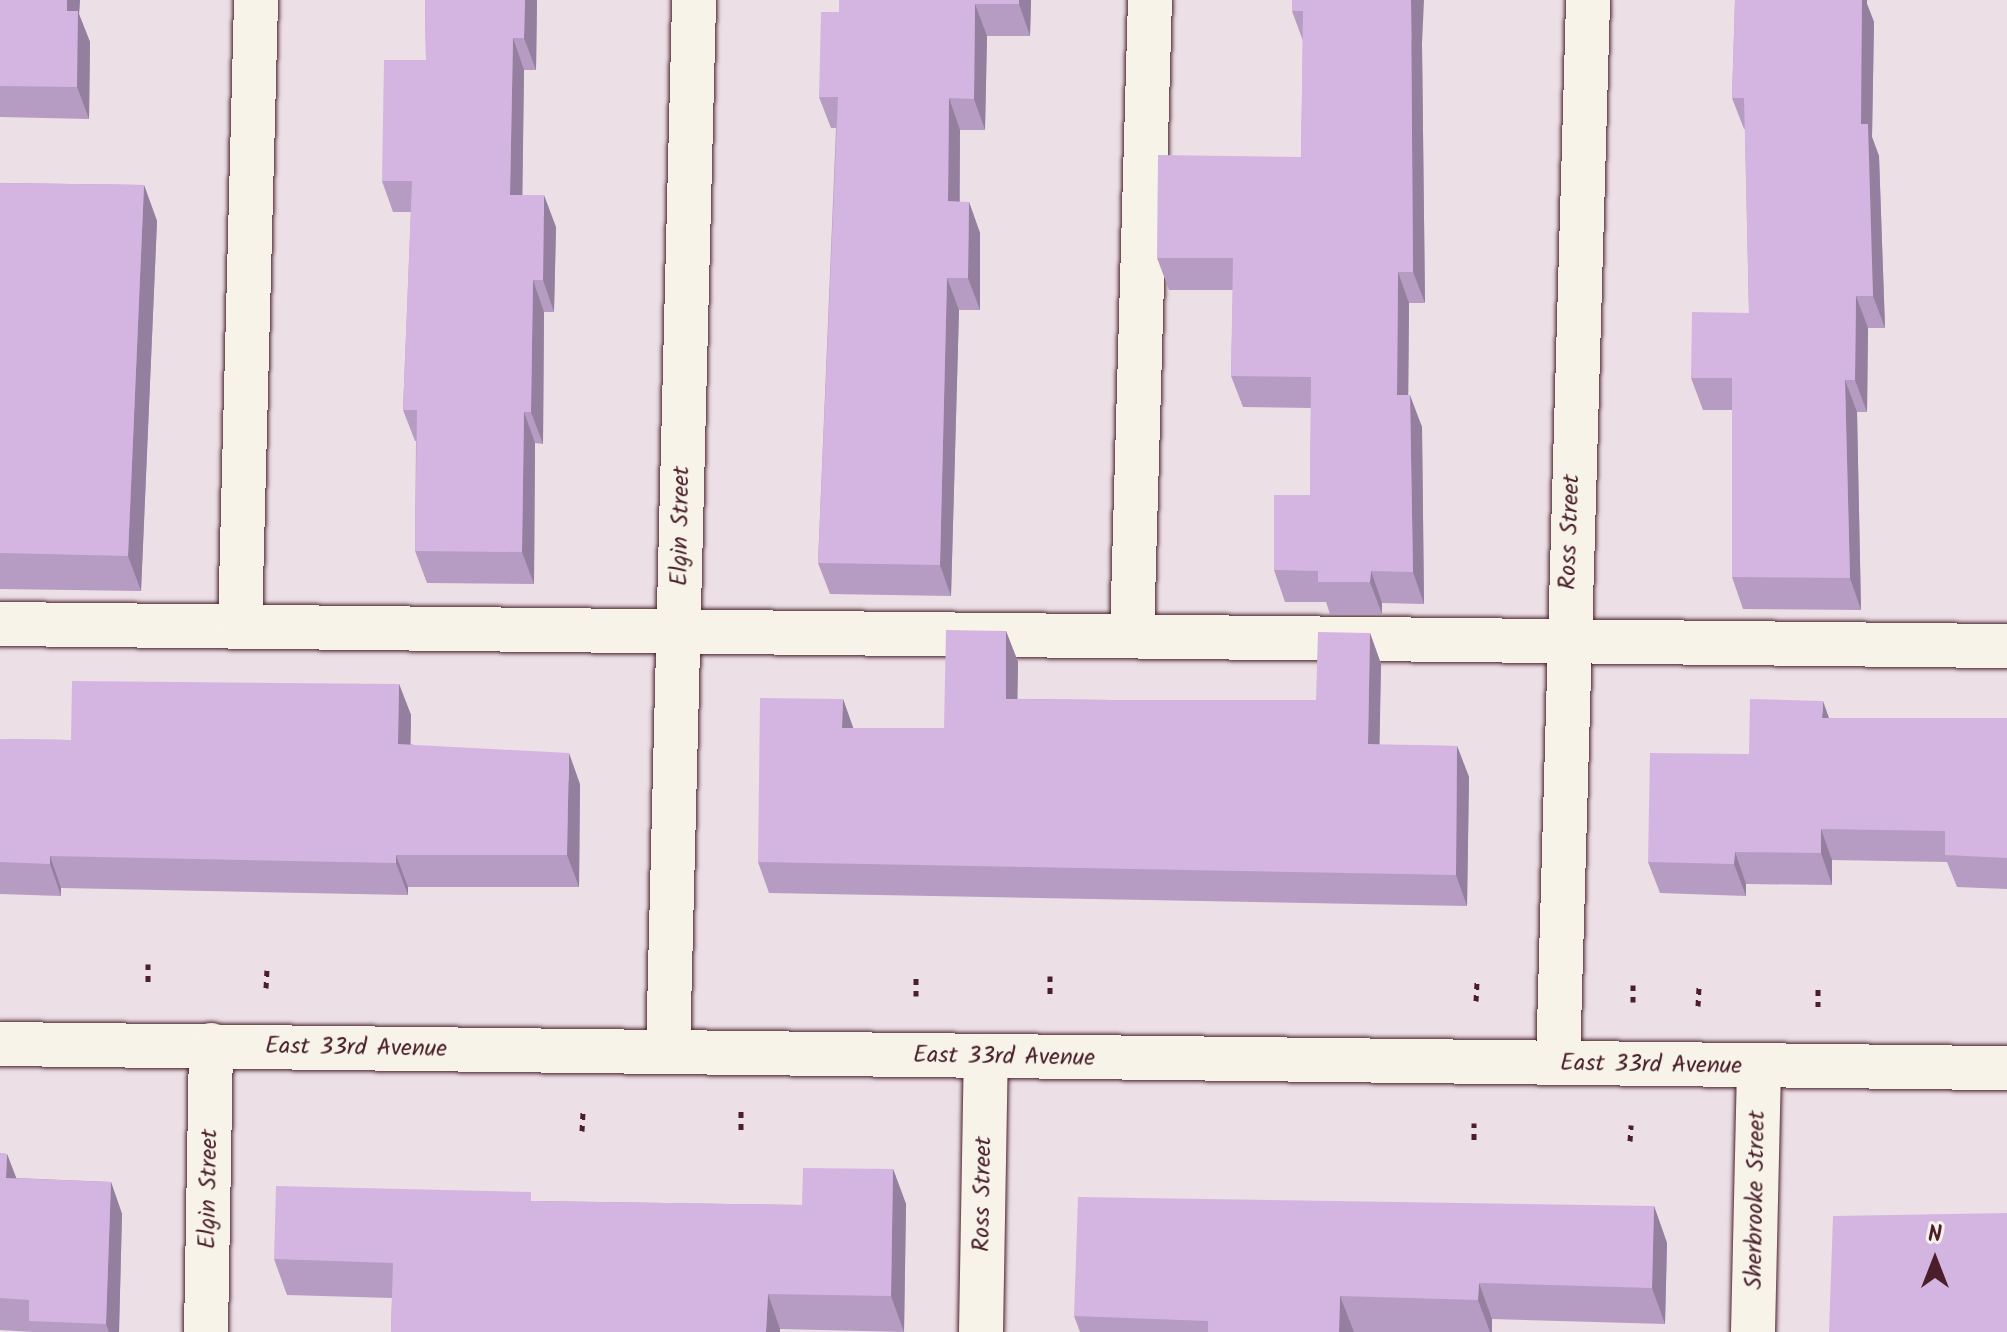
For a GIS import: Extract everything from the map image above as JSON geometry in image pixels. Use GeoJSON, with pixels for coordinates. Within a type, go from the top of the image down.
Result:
{"type":"FeatureCollection","features":[{"type":"Feature","properties":{"kind":"street"},"geometry":{"type":"LineString","coordinates":[[240,625],[256,0]]}},
{"type":"Feature","properties":{"kind":"street","name":"Elgin Street"},"geometry":{"type":"LineString","coordinates":[[668,1052],[694,0]]}},
{"type":"Feature","properties":{"kind":"street"},"geometry":{"type":"LineString","coordinates":[[1132,635],[1150,0]]}},
{"type":"Feature","properties":{"kind":"street","name":"Ross Street"},"geometry":{"type":"LineString","coordinates":[[1558,1063],[1567,643],[1588,0]]}},
{"type":"Feature","properties":{"kind":"street"},"geometry":{"type":"LineString","coordinates":[[0,624],[2007,646]]}},
{"type":"Feature","properties":{"kind":"street","name":"East 33rd Avenue"},"geometry":{"type":"LineString","coordinates":[[0,1044],[1759,1068],[2007,1068]]}},
{"type":"Feature","properties":{"kind":"street","name":"Elgin Street"},"geometry":{"type":"LineString","coordinates":[[206,1332],[211,1045]]}},
{"type":"Feature","properties":{"kind":"street","name":"Ross Street"},"geometry":{"type":"LineString","coordinates":[[981,1332],[986,1057]]}},
{"type":"Feature","properties":{"kind":"street","name":"Sherbrooke Street"},"geometry":{"type":"LineString","coordinates":[[1753,1332],[1759,1068]]}},
{"type":"Feature","properties":{"kind":"path"},"geometry":{"type":"LineString","coordinates":[[148,964],[148,987]]}},
{"type":"Feature","properties":{"kind":"path"},"geometry":{"type":"LineString","coordinates":[[266,988],[267,970]]}},
{"type":"Feature","properties":{"kind":"path"},"geometry":{"type":"LineString","coordinates":[[916,975],[916,996]]}},
{"type":"Feature","properties":{"kind":"path"},"geometry":{"type":"LineString","coordinates":[[1050,976],[1050,997]]}},
{"type":"Feature","properties":{"kind":"path"},"geometry":{"type":"LineString","coordinates":[[1476,1001],[1477,982]]}},
{"type":"Feature","properties":{"kind":"path"},"geometry":{"type":"LineString","coordinates":[[1633,985],[1633,1002]]}},
{"type":"Feature","properties":{"kind":"path"},"geometry":{"type":"LineString","coordinates":[[1698,1006],[1699,987]]}},
{"type":"Feature","properties":{"kind":"path"},"geometry":{"type":"LineString","coordinates":[[1818,989],[1818,1007]]}},
{"type":"Feature","properties":{"kind":"path"},"geometry":{"type":"LineString","coordinates":[[582,1131],[583,1109]]}},
{"type":"Feature","properties":{"kind":"path"},"geometry":{"type":"LineString","coordinates":[[741,1111],[741,1132]]}},
{"type":"Feature","properties":{"kind":"path"},"geometry":{"type":"LineString","coordinates":[[1474,1123],[1474,1140]]}},
{"type":"Feature","properties":{"kind":"path"},"geometry":{"type":"LineString","coordinates":[[1630,1141],[1631,1125]]}},
{"type":"Feature","properties":{"kind":"building"},"geometry":{"type":"Polygon","coordinates":[[[0,0],[67,0],[67,11],[78,11],[77,87],[0,86],[0,0]]]}},
{"type":"Feature","properties":{"kind":"building"},"geometry":{"type":"Polygon","coordinates":[[[425,0],[525,0],[524,38],[513,38],[510,195],[544,195],[543,280],[533,280],[531,412],[524,412],[522,552],[415,551],[417,410],[403,410],[412,181],[382,181],[384,60],[426,60],[425,0]]]}},
{"type":"Feature","properties":{"kind":"building"},"geometry":{"type":"Polygon","coordinates":[[[839,0],[1019,0],[1019,4],[975,4],[974,99],[949,98],[948,201],[969,202],[968,278],[947,278],[940,565],[818,563],[838,97],[819,97],[821,12],[839,12],[839,0]]]}},
{"type":"Feature","properties":{"kind":"building"},"geometry":{"type":"Polygon","coordinates":[[[1292,0],[1411,0],[1413,272],[1398,272],[1397,395],[1410,395],[1413,572],[1371,571],[1370,582],[1318,582],[1318,571],[1274,570],[1274,495],[1310,495],[1311,377],[1231,376],[1233,258],[1157,258],[1158,155],[1301,157],[1303,11],[1292,11],[1292,0]]]}},
{"type":"Feature","properties":{"kind":"building"},"geometry":{"type":"Polygon","coordinates":[[[1735,0],[1862,0],[1861,124],[1868,124],[1873,296],[1856,296],[1855,380],[1845,380],[1850,578],[1732,577],[1732,378],[1691,378],[1692,312],[1749,313],[1744,98],[1732,98],[1735,0]]]}},
{"type":"Feature","properties":{"kind":"building"},"geometry":{"type":"Polygon","coordinates":[[[0,183],[144,185],[128,556],[0,553],[0,183]]]}},
{"type":"Feature","properties":{"kind":"building"},"geometry":{"type":"Polygon","coordinates":[[[946,630],[1006,631],[1006,699],[1114,700],[1316,700],[1318,632],[1370,633],[1368,744],[1457,746],[1456,875],[758,862],[760,698],[843,699],[842,728],[944,728],[946,630]]]}},
{"type":"Feature","properties":{"kind":"building"},"geometry":{"type":"Polygon","coordinates":[[[72,681],[399,684],[398,744],[569,753],[567,855],[396,855],[396,863],[50,856],[50,864],[0,862],[0,739],[71,740],[72,681]]]}},
{"type":"Feature","properties":{"kind":"building"},"geometry":{"type":"Polygon","coordinates":[[[1750,699],[1823,701],[1822,718],[2007,718],[2007,858],[1945,855],[1945,831],[1821,829],[1821,853],[1735,852],[1734,864],[1648,862],[1650,753],[1749,754],[1750,699]]]}},
{"type":"Feature","properties":{"kind":"building"},"geometry":{"type":"Polygon","coordinates":[[[0,1153],[7,1154],[6,1178],[111,1182],[106,1324],[29,1321],[29,1300],[0,1298],[0,1153]]]}},
{"type":"Feature","properties":{"kind":"building"},"geometry":{"type":"Polygon","coordinates":[[[803,1168],[893,1169],[891,1296],[768,1294],[766,1332],[391,1332],[393,1263],[274,1259],[276,1186],[531,1192],[531,1201],[802,1205],[803,1168]]]}},
{"type":"Feature","properties":{"kind":"building"},"geometry":{"type":"Polygon","coordinates":[[[1078,1197],[1654,1206],[1652,1288],[1479,1283],[1478,1300],[1340,1296],[1339,1332],[1208,1332],[1208,1321],[1074,1316],[1078,1197]]]}},
{"type":"Feature","properties":{"kind":"building"},"geometry":{"type":"Polygon","coordinates":[[[2007,1213],[2007,1332],[1829,1332],[1833,1216],[2007,1213]]]}}]}
